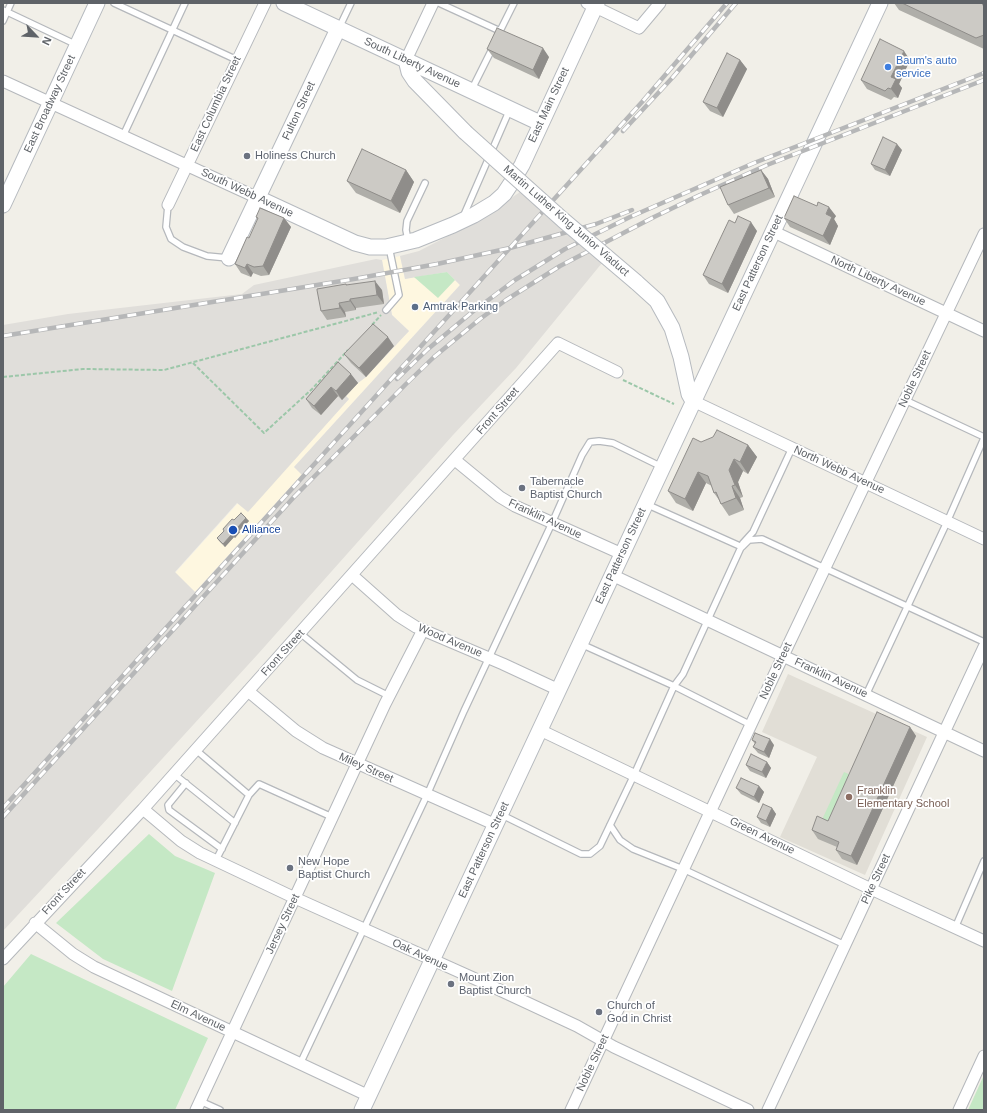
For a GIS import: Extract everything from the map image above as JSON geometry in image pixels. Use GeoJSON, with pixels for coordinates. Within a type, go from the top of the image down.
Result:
{"type":"FeatureCollection","features":[{"type":"Feature","properties":{"kind":"street","name":"East Broadway Street"},"geometry":{"type":"LineString","coordinates":[[3,205],[97,3]]}},
{"type":"Feature","properties":{"kind":"street","name":"East Columbia Street"},"geometry":{"type":"LineString","coordinates":[[168,206],[265,3]]}},
{"type":"Feature","properties":{"kind":"street","name":"South Liberty Avenue"},"geometry":{"type":"LineString","coordinates":[[284,3],[540,123]]}},
{"type":"Feature","properties":{"kind":"street"},"geometry":{"type":"LineString","coordinates":[[406,60],[433,3]]}},
{"type":"Feature","properties":{"kind":"street"},"geometry":{"type":"LineString","coordinates":[[593,4],[639,28],[660,3]]}},
{"type":"Feature","properties":{"kind":"street","name":"East Patterson Street"},"geometry":{"type":"LineString","coordinates":[[362,1110],[880,3]]}},
{"type":"Feature","properties":{"kind":"street","name":"East Main Street"},"geometry":{"type":"LineString","coordinates":[[494,203],[504,194],[522,165],[593,4]]}},
{"type":"Feature","properties":{"kind":"street","name":"Fulton Street"},"geometry":{"type":"LineString","coordinates":[[229,258],[338,29]]}},
{"type":"Feature","properties":{"kind":"street","name":"Martin Luther King Junior Viaduct"},"geometry":{"type":"LineString","coordinates":[[406,60],[409,72],[414,81],[465,132],[563,220],[657,301],[672,328],[681,357],[689,394],[693,401]]}},
{"type":"Feature","properties":{"kind":"street","name":"South Webb Avenue"},"geometry":{"type":"LineString","coordinates":[[3,81],[355,243],[370,248],[389,247],[431,235],[461,222],[494,203]]}},
{"type":"Feature","properties":{"kind":"street","name":"North Liberty Avenue"},"geometry":{"type":"LineString","coordinates":[[772,231],[984,331]]}},
{"type":"Feature","properties":{"kind":"street","name":"Noble Street"},"geometry":{"type":"LineString","coordinates":[[571,1110],[783,656],[984,234]]}},
{"type":"Feature","properties":{"kind":"street","name":"Front Street"},"geometry":{"type":"LineString","coordinates":[[3,959],[143,809],[558,343],[617,372]]}},
{"type":"Feature","properties":{"kind":"street","name":"North Webb Avenue"},"geometry":{"type":"LineString","coordinates":[[693,401],[984,540]]}},
{"type":"Feature","properties":{"kind":"street","name":"Franklin Avenue"},"geometry":{"type":"LineString","coordinates":[[455,460],[500,497],[515,506],[622,554]]}},
{"type":"Feature","properties":{"kind":"street","name":"Wood Avenue"},"geometry":{"type":"LineString","coordinates":[[352,575],[397,615],[423,630],[559,690]]}},
{"type":"Feature","properties":{"kind":"street","name":"Franklin Avenue"},"geometry":{"type":"LineString","coordinates":[[612,575],[984,751]]}},
{"type":"Feature","properties":{"kind":"street","name":"Jersey Street"},"geometry":{"type":"LineString","coordinates":[[198,1106],[389,696],[423,630]]}},
{"type":"Feature","properties":{"kind":"street","name":"Pike Street"},"geometry":{"type":"LineString","coordinates":[[768,1110],[984,647]]}},
{"type":"Feature","properties":{"kind":"street","name":"Miley Street"},"geometry":{"type":"LineString","coordinates":[[248,691],[309,740],[357,764],[426,794],[498,820]]}},
{"type":"Feature","properties":{"kind":"street","name":"Green Avenue"},"geometry":{"type":"LineString","coordinates":[[540,730],[871,889],[984,941]]}},
{"type":"Feature","properties":{"kind":"street","name":"Oak Avenue"},"geometry":{"type":"LineString","coordinates":[[143,809],[181,841],[200,853],[295,898],[577,1026],[603,1041],[748,1110]]}},
{"type":"Feature","properties":{"kind":"street","name":"Elm Avenue"},"geometry":{"type":"LineString","coordinates":[[35,923],[63,947],[83,961],[232,1033],[368,1096]]}},
{"type":"Feature","properties":{"kind":"street"},"geometry":{"type":"LineString","coordinates":[[959,1110],[984,1056]]}},
{"type":"Feature","properties":{"kind":"lane"},"geometry":{"type":"LineString","coordinates":[[3,21],[5,11],[12,3]]}},
{"type":"Feature","properties":{"kind":"lane"},"geometry":{"type":"LineString","coordinates":[[114,3],[237,60]]}},
{"type":"Feature","properties":{"kind":"lane"},"geometry":{"type":"LineString","coordinates":[[123,136],[185,3]]}},
{"type":"Feature","properties":{"kind":"lane"},"geometry":{"type":"LineString","coordinates":[[338,29],[351,3]]}},
{"type":"Feature","properties":{"kind":"lane"},"geometry":{"type":"LineString","coordinates":[[439,3],[500,31]]}},
{"type":"Feature","properties":{"kind":"lane"},"geometry":{"type":"LineString","coordinates":[[471,91],[514,3]]}},
{"type":"Feature","properties":{"kind":"lane"},"geometry":{"type":"LineString","coordinates":[[5,11],[77,46]]}},
{"type":"Feature","properties":{"kind":"lane"},"geometry":{"type":"LineString","coordinates":[[461,222],[510,109]]}},
{"type":"Feature","properties":{"kind":"lane"},"geometry":{"type":"LineString","coordinates":[[409,242],[406,230],[407,222],[425,183]]}},
{"type":"Feature","properties":{"kind":"lane"},"geometry":{"type":"LineString","coordinates":[[168,206],[166,227],[171,239],[183,247],[207,256],[229,258]]}},
{"type":"Feature","properties":{"kind":"lane"},"geometry":{"type":"LineString","coordinates":[[386,310],[399,295],[389,247]]}},
{"type":"Feature","properties":{"kind":"lane"},"geometry":{"type":"LineString","coordinates":[[866,695],[947,522],[984,438],[905,400]]}},
{"type":"Feature","properties":{"kind":"lane"},"geometry":{"type":"LineString","coordinates":[[300,1064],[552,523],[582,454],[590,442],[613,443],[662,468]]}},
{"type":"Feature","properties":{"kind":"lane"},"geometry":{"type":"LineString","coordinates":[[498,820],[581,854],[590,854],[600,846],[674,686],[683,674],[742,546],[753,532],[792,448]]}},
{"type":"Feature","properties":{"kind":"lane"},"geometry":{"type":"LineString","coordinates":[[645,504],[742,546]]}},
{"type":"Feature","properties":{"kind":"lane"},"geometry":{"type":"LineString","coordinates":[[742,546],[750,540],[762,539],[984,642]]}},
{"type":"Feature","properties":{"kind":"lane"},"geometry":{"type":"LineString","coordinates":[[300,633],[357,680],[389,696]]}},
{"type":"Feature","properties":{"kind":"lane"},"geometry":{"type":"LineString","coordinates":[[580,644],[674,686],[751,725]]}},
{"type":"Feature","properties":{"kind":"lane"},"geometry":{"type":"LineString","coordinates":[[196,750],[249,795]]}},
{"type":"Feature","properties":{"kind":"lane"},"geometry":{"type":"LineString","coordinates":[[174,774],[235,823]]}},
{"type":"Feature","properties":{"kind":"lane"},"geometry":{"type":"LineString","coordinates":[[186,783],[168,805],[169,810],[222,849]]}},
{"type":"Feature","properties":{"kind":"lane"},"geometry":{"type":"LineString","coordinates":[[216,860],[249,795],[258,784],[332,817]]}},
{"type":"Feature","properties":{"kind":"lane"},"geometry":{"type":"LineString","coordinates":[[610,825],[620,840],[634,849],[684,869],[845,945]]}},
{"type":"Feature","properties":{"kind":"lane"},"geometry":{"type":"LineString","coordinates":[[955,928],[984,861]]}},
{"type":"Feature","properties":{"kind":"lane"},"geometry":{"type":"LineString","coordinates":[[198,1106],[220,1110]]}},
{"type":"Feature","properties":{"kind":"path"},"geometry":{"type":"LineString","coordinates":[[370,327],[386,310]]}},
{"type":"Feature","properties":{"kind":"path"},"geometry":{"type":"LineString","coordinates":[[3,377],[83,369],[164,370],[386,310]]}},
{"type":"Feature","properties":{"kind":"path"},"geometry":{"type":"LineString","coordinates":[[193,363],[264,433],[312,389],[349,350]]}},
{"type":"Feature","properties":{"kind":"path"},"geometry":{"type":"LineString","coordinates":[[617,372],[615,376],[674,404]]}},
{"type":"Feature","properties":{"kind":"shaded area"},"geometry":{"type":"Polygon","coordinates":[[[520,192],[602,263],[516,368],[453,435],[258,654],[3,931],[3,325],[68,314],[242,294],[254,285],[376,259],[382,260],[392,315],[409,331],[346,396],[349,399],[248,512],[237,503],[175,572],[195,592],[302,475],[294,467],[460,285],[447,272],[405,279],[400,256],[419,251],[481,219],[520,192]]]}},
{"type":"Feature","properties":{"kind":"shaded area"},"geometry":{"type":"Polygon","coordinates":[[[400,256],[405,279],[414,277],[438,297],[455,280],[460,285],[294,467],[302,474],[195,592],[175,573],[238,503],[248,511],[349,399],[346,396],[409,331],[392,315],[382,260],[400,256]]]}},
{"type":"Feature","properties":{"kind":"shaded area","name":"Franklin Elementary School"},"geometry":{"type":"Polygon","coordinates":[[[788,674],[927,737],[865,875],[780,837],[817,757],[762,732],[788,674]]]}},
{"type":"Feature","properties":{"kind":"green space"},"geometry":{"type":"Polygon","coordinates":[[[447,272],[455,280],[438,298],[414,277],[447,272]]]}},
{"type":"Feature","properties":{"kind":"green space"},"geometry":{"type":"Polygon","coordinates":[[[844,772],[858,778],[834,830],[820,824],[844,772]]]}},
{"type":"Feature","properties":{"kind":"green space"},"geometry":{"type":"Polygon","coordinates":[[[149,834],[175,856],[215,873],[172,991],[103,959],[56,923],[149,834]]]}},
{"type":"Feature","properties":{"kind":"green space"},"geometry":{"type":"Polygon","coordinates":[[[31,954],[208,1038],[175,1110],[3,1110],[3,987],[31,954]]]}},
{"type":"Feature","properties":{"kind":"green space"},"geometry":{"type":"Polygon","coordinates":[[[984,1075],[984,1110],[968,1110],[984,1075]]]}},
{"type":"Feature","properties":{"kind":"building"},"geometry":{"type":"Polygon","coordinates":[[[902,3],[982,3],[984,7],[984,35],[976,38],[902,3]]]}},
{"type":"Feature","properties":{"kind":"building"},"geometry":{"type":"Polygon","coordinates":[[[497,28],[543,48],[533,70],[487,49],[497,28]]]}},
{"type":"Feature","properties":{"kind":"building"},"geometry":{"type":"Polygon","coordinates":[[[880,39],[904,51],[891,77],[896,79],[891,89],[888,88],[885,91],[861,80],[880,39]]]}},
{"type":"Feature","properties":{"kind":"building"},"geometry":{"type":"Polygon","coordinates":[[[727,53],[740,60],[717,108],[703,102],[727,53]]]}},
{"type":"Feature","properties":{"kind":"building"},"geometry":{"type":"Polygon","coordinates":[[[883,137],[897,144],[885,170],[871,164],[883,137]]]}},
{"type":"Feature","properties":{"kind":"building"},"geometry":{"type":"Polygon","coordinates":[[[362,149],[406,170],[391,201],[347,181],[362,149]]]}},
{"type":"Feature","properties":{"kind":"building"},"geometry":{"type":"Polygon","coordinates":[[[761,170],[769,188],[728,205],[720,187],[761,170]]]}},
{"type":"Feature","properties":{"kind":"building"},"geometry":{"type":"Polygon","coordinates":[[[794,196],[817,206],[818,202],[829,207],[826,214],[832,217],[823,236],[784,218],[794,196]]]}},
{"type":"Feature","properties":{"kind":"building"},"geometry":{"type":"Polygon","coordinates":[[[260,208],[284,218],[263,266],[254,267],[247,264],[245,268],[235,264],[247,237],[249,238],[258,218],[256,217],[260,208]]]}},
{"type":"Feature","properties":{"kind":"building"},"geometry":{"type":"Polygon","coordinates":[[[738,216],[751,222],[722,284],[703,275],[729,220],[735,223],[738,216]]]}},
{"type":"Feature","properties":{"kind":"building"},"geometry":{"type":"Polygon","coordinates":[[[375,281],[377,295],[350,299],[350,301],[339,303],[340,308],[321,311],[317,289],[375,281]]]}},
{"type":"Feature","properties":{"kind":"building"},"geometry":{"type":"Polygon","coordinates":[[[373,324],[388,337],[359,368],[344,354],[373,324]]]}},
{"type":"Feature","properties":{"kind":"building"},"geometry":{"type":"Polygon","coordinates":[[[338,362],[351,374],[336,391],[331,387],[314,406],[306,399],[338,362]]]}},
{"type":"Feature","properties":{"kind":"building"},"geometry":{"type":"Polygon","coordinates":[[[717,430],[748,445],[740,462],[734,459],[729,470],[735,485],[732,486],[736,498],[721,504],[716,492],[714,493],[708,476],[698,472],[685,499],[668,491],[693,438],[701,442],[713,437],[717,430]]]}},
{"type":"Feature","properties":{"kind":"building"},"geometry":{"type":"Polygon","coordinates":[[[241,513],[246,518],[233,535],[232,534],[223,544],[217,538],[232,519],[234,520],[241,513]]]}},
{"type":"Feature","properties":{"kind":"building"},"geometry":{"type":"Polygon","coordinates":[[[877,712],[910,727],[851,856],[836,850],[839,842],[812,830],[817,816],[828,821],[877,712]]]}},
{"type":"Feature","properties":{"kind":"building"},"geometry":{"type":"Polygon","coordinates":[[[755,733],[770,739],[764,752],[753,747],[756,742],[752,740],[755,733]]]}},
{"type":"Feature","properties":{"kind":"building"},"geometry":{"type":"Polygon","coordinates":[[[751,754],[767,762],[762,772],[746,765],[751,754]]]}},
{"type":"Feature","properties":{"kind":"building"},"geometry":{"type":"Polygon","coordinates":[[[741,778],[759,786],[754,797],[736,788],[741,778]]]}},
{"type":"Feature","properties":{"kind":"building"},"geometry":{"type":"Polygon","coordinates":[[[763,804],[772,808],[766,821],[757,817],[763,804]]]}},
{"type":"Feature","properties":{"kind":"railway"},"geometry":{"type":"LineString","coordinates":[[3,808],[642,102],[727,3]]}},
{"type":"Feature","properties":{"kind":"railway"},"geometry":{"type":"LineString","coordinates":[[623,131],[673,77],[736,3]]}},
{"type":"Feature","properties":{"kind":"railway"},"geometry":{"type":"LineString","coordinates":[[397,379],[428,349],[471,313],[515,280],[565,249],[630,217],[754,163],[984,73]]}},
{"type":"Feature","properties":{"kind":"railway"},"geometry":{"type":"LineString","coordinates":[[3,817],[294,497],[434,357],[480,319],[506,300],[560,266],[700,195],[767,165],[984,80]]}},
{"type":"Feature","properties":{"kind":"railway"},"geometry":{"type":"LineString","coordinates":[[3,336],[354,279],[437,264],[510,248],[596,224],[632,210]]}},
{"type":"Feature","properties":{"kind":"place","name":"Baum's auto service"},"geometry":{"type":"Point","coordinates":[888,67]}},
{"type":"Feature","properties":{"kind":"place","name":"Holiness Church"},"geometry":{"type":"Point","coordinates":[247,156]}},
{"type":"Feature","properties":{"kind":"place","name":"Amtrak Parking"},"geometry":{"type":"Point","coordinates":[415,307]}},
{"type":"Feature","properties":{"kind":"place","name":"Tabernacle Baptist Church"},"geometry":{"type":"Point","coordinates":[522,488]}},
{"type":"Feature","properties":{"kind":"place","name":"Alliance"},"geometry":{"type":"Point","coordinates":[233,530]}},
{"type":"Feature","properties":{"kind":"place","name":"Franklin Elementary School"},"geometry":{"type":"Point","coordinates":[849,797]}},
{"type":"Feature","properties":{"kind":"place","name":"New Hope Baptist Church"},"geometry":{"type":"Point","coordinates":[290,868]}},
{"type":"Feature","properties":{"kind":"place","name":"Mount Zion Baptist Church"},"geometry":{"type":"Point","coordinates":[451,984]}},
{"type":"Feature","properties":{"kind":"place","name":"Church of God in Christ"},"geometry":{"type":"Point","coordinates":[599,1012]}}]}
